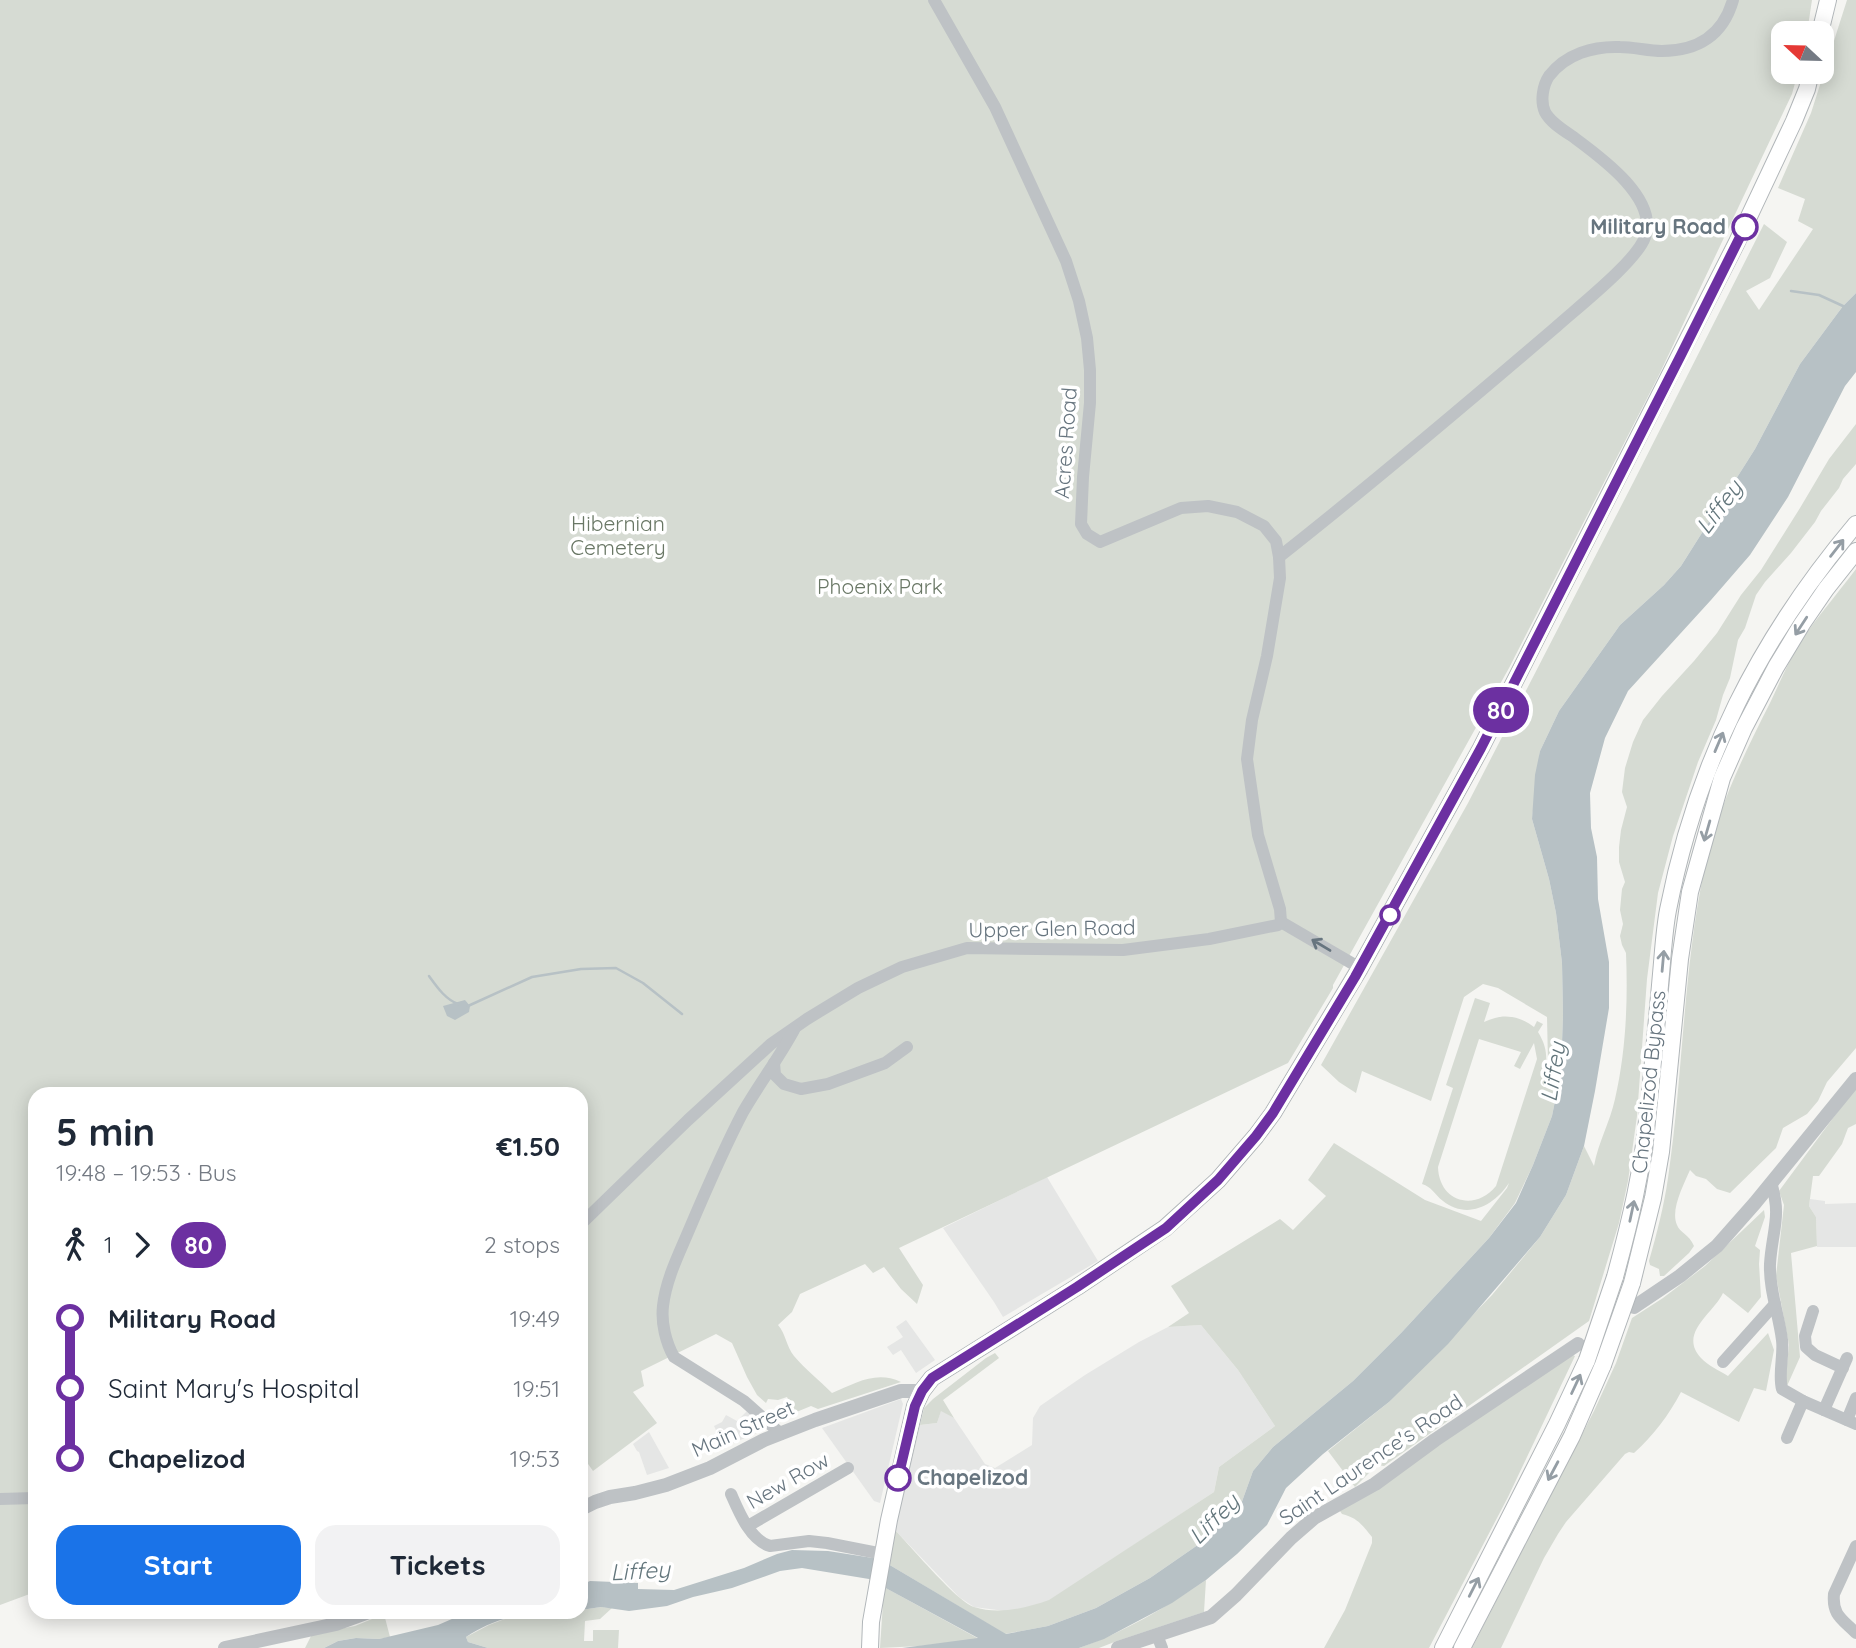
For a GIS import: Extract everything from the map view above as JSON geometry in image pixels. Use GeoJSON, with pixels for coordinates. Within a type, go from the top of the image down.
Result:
{"type":"FeatureCollection","features":[{"type":"Feature","properties":{"kind":"main road"},"geometry":{"type":"LineString","coordinates":[[1823,21],[1828,0]]}},
{"type":"Feature","properties":{"kind":"main road"},"geometry":{"type":"LineString","coordinates":[[869,1647],[876,1588],[891,1507],[915,1406],[922,1391],[932,1378],[1166,1228],[1205,1194],[1250,1144],[1273,1113],[1360,968],[1481,748],[1690,337],[1794,121],[1808,84]]}},
{"type":"Feature","properties":{"kind":"main road","name":"Chapelizod Bypass"},"geometry":{"type":"LineString","coordinates":[[1462,1648],[1572,1436],[1595,1362],[1641,1169],[1667,913],[1693,813],[1709,765],[1763,652],[1800,595],[1856,524]]}},
{"type":"Feature","properties":{"kind":"main road","name":"Chapelizod Bypass"},"geometry":{"type":"LineString","coordinates":[[1443,1648],[1551,1436],[1595,1362],[1632,1283],[1661,1153],[1680,959],[1690,892],[1722,778],[1776,667],[1826,589],[1856,551]]}},
{"type":"Feature","properties":{"kind":"street","name":"Acres Road"},"geometry":{"type":"LineString","coordinates":[[934,0],[995,107],[1066,261],[1079,301],[1090,370],[1090,403],[1081,501],[1081,524],[1087,534],[1100,542],[1181,508],[1208,506],[1237,512],[1264,526],[1276,541],[1280,578],[1247,759],[1258,835],[1280,909],[1281,922]]}},
{"type":"Feature","properties":{"kind":"street"},"geometry":{"type":"LineString","coordinates":[[1279,557],[1448,419],[1604,285],[1644,240],[1646,217],[1634,192],[1606,163],[1556,125],[1544,111],[1543,90],[1548,78],[1560,64],[1575,55],[1595,49],[1621,47],[1662,51],[1698,44],[1720,29],[1733,0]]}},
{"type":"Feature","properties":{"kind":"street"},"geometry":{"type":"LineString","coordinates":[[1281,922],[1360,968]]}},
{"type":"Feature","properties":{"kind":"street","name":"Upper Glen Road"},"geometry":{"type":"LineString","coordinates":[[588,1217],[771,1044],[858,988],[902,967],[967,948],[1123,950],[1254,931],[1281,922]]}},
{"type":"Feature","properties":{"kind":"street"},"geometry":{"type":"LineString","coordinates":[[781,1434],[744,1401],[677,1360],[669,1350],[663,1319],[670,1276],[715,1168],[744,1111],[794,1028]]}},
{"type":"Feature","properties":{"kind":"street"},"geometry":{"type":"LineString","coordinates":[[774,1063],[775,1075],[784,1084],[801,1089],[828,1084],[885,1063],[906,1048]]}},
{"type":"Feature","properties":{"kind":"street"},"geometry":{"type":"LineString","coordinates":[[1634,1307],[1681,1276],[1717,1246],[1856,1079]]}},
{"type":"Feature","properties":{"kind":"street"},"geometry":{"type":"LineString","coordinates":[[1771,1183],[1777,1209],[1770,1268],[1782,1338],[1782,1389],[1851,1422],[1856,1398]]}},
{"type":"Feature","properties":{"kind":"street"},"geometry":{"type":"LineString","coordinates":[[1723,1362],[1775,1304]]}},
{"type":"Feature","properties":{"kind":"street"},"geometry":{"type":"LineString","coordinates":[[1813,1311],[1805,1336],[1806,1347],[1815,1355],[1845,1363],[1824,1410]]}},
{"type":"Feature","properties":{"kind":"street","name":"Saint Laurence's Road"},"geometry":{"type":"LineString","coordinates":[[1118,1648],[1159,1641],[1211,1617],[1314,1518],[1375,1484],[1434,1440],[1578,1344]]}},
{"type":"Feature","properties":{"kind":"street","name":"Main Street"},"geometry":{"type":"LineString","coordinates":[[588,1506],[610,1497],[666,1485],[815,1420],[901,1391],[922,1391]]}},
{"type":"Feature","properties":{"kind":"street"},"geometry":{"type":"LineString","coordinates":[[1787,1438],[1803,1401]]}},
{"type":"Feature","properties":{"kind":"street","name":"New Row"},"geometry":{"type":"LineString","coordinates":[[748,1527],[848,1468]]}},
{"type":"Feature","properties":{"kind":"street"},"geometry":{"type":"LineString","coordinates":[[731,1494],[748,1527],[764,1544],[770,1546],[809,1541],[882,1556]]}},
{"type":"Feature","properties":{"kind":"street"},"geometry":{"type":"LineString","coordinates":[[4,1502],[28,1499]]}},
{"type":"Feature","properties":{"kind":"street"},"geometry":{"type":"LineString","coordinates":[[1856,1546],[1834,1594],[1833,1603],[1834,1611],[1856,1633]]}},
{"type":"Feature","properties":{"kind":"street"},"geometry":{"type":"LineString","coordinates":[[225,1648],[350,1619]]}},
{"type":"Feature","properties":{"kind":"shaded area"},"geometry":{"type":"Polygon","coordinates":[[[1047,1177],[1098,1261],[1003,1317],[943,1228],[1047,1177]]]}},
{"type":"Feature","properties":{"kind":"shaded area"},"geometry":{"type":"Polygon","coordinates":[[[1810,1199],[1825,1201],[1825,1204],[1856,1203],[1856,1247],[1817,1247],[1816,1217],[1809,1206],[1810,1199]]]}},
{"type":"Feature","properties":{"kind":"shaded area"},"geometry":{"type":"Polygon","coordinates":[[[906,1320],[935,1360],[916,1373],[901,1350],[893,1355],[887,1347],[903,1337],[896,1327],[906,1320]]]}},
{"type":"Feature","properties":{"kind":"shaded area"},"geometry":{"type":"Polygon","coordinates":[[[1201,1325],[1238,1370],[1275,1426],[1219,1467],[1214,1492],[1049,1601],[1005,1611],[974,1607],[959,1597],[893,1528],[920,1425],[937,1423],[941,1410],[954,1418],[985,1464],[995,1468],[1032,1445],[1033,1418],[1040,1406],[1085,1375],[1168,1327],[1201,1325]]]}},
{"type":"Feature","properties":{"kind":"shaded area"},"geometry":{"type":"Polygon","coordinates":[[[901,1399],[903,1404],[880,1503],[874,1501],[822,1428],[901,1399]]]}},
{"type":"Feature","properties":{"kind":"shaded area"},"geometry":{"type":"Polygon","coordinates":[[[749,1409],[766,1425],[766,1429],[724,1447],[714,1426],[722,1422],[726,1415],[737,1421],[749,1409]]]}},
{"type":"Feature","properties":{"kind":"shaded area"},"geometry":{"type":"Polygon","coordinates":[[[649,1432],[669,1468],[647,1475],[639,1452],[633,1444],[649,1432]]]}},
{"type":"Feature","properties":{"kind":"green space","name":"Phoenix Park"},"geometry":{"type":"Polygon","coordinates":[[[0,0],[1812,0],[1809,21],[1771,21],[1771,84],[1795,84],[1792,94],[1659,375],[1509,668],[1333,988],[1288,1063],[899,1248],[923,1285],[917,1304],[884,1267],[873,1273],[865,1264],[800,1294],[792,1312],[778,1325],[794,1356],[832,1393],[875,1378],[883,1377],[901,1382],[818,1409],[811,1406],[794,1413],[787,1397],[768,1399],[766,1403],[757,1395],[732,1343],[716,1334],[641,1371],[644,1386],[633,1392],[657,1423],[593,1471],[588,1464],[588,1087],[28,1087],[28,1595],[0,1605],[0,0]]]}},
{"type":"Feature","properties":{"kind":"green space"},"geometry":{"type":"Polygon","coordinates":[[[1847,0],[1856,0],[1856,293],[1843,306],[1800,364],[1755,449],[1681,566],[1620,625],[1559,711],[1540,751],[1532,819],[1549,879],[1562,963],[1561,1071],[1552,1116],[1515,1203],[1489,1238],[1402,1332],[1353,1381],[1273,1447],[1253,1471],[1240,1507],[1205,1540],[1150,1578],[1096,1608],[1048,1626],[1005,1634],[888,1564],[893,1528],[945,1584],[974,1607],[1003,1610],[1049,1600],[1214,1492],[1219,1467],[1275,1426],[1238,1370],[1201,1325],[1168,1327],[1189,1313],[1171,1286],[1280,1219],[1293,1230],[1326,1196],[1308,1180],[1334,1143],[1425,1200],[1481,1221],[1507,1188],[1509,1183],[1488,1204],[1470,1210],[1452,1207],[1422,1184],[1453,1088],[1446,1085],[1475,998],[1490,1003],[1484,1022],[1497,1017],[1510,1017],[1534,1027],[1537,1021],[1543,1024],[1538,1032],[1545,1050],[1546,1068],[1547,1017],[1498,988],[1483,984],[1464,997],[1431,1101],[1362,1071],[1356,1093],[1321,1065],[1468,803],[1764,224],[1787,242],[1770,278],[1746,291],[1759,310],[1813,229],[1798,221],[1805,199],[1778,188],[1811,113],[1820,84],[1834,84],[1834,41],[1847,0]],[[1479,1039],[1438,1167],[1440,1179],[1451,1195],[1469,1201],[1488,1194],[1496,1186],[1537,1059],[1534,1043],[1520,1069],[1514,1066],[1521,1052],[1479,1039]]]}},
{"type":"Feature","properties":{"kind":"green space"},"geometry":{"type":"Polygon","coordinates":[[[1856,424],[1856,464],[1815,522],[1756,595],[1738,640],[1730,678],[1716,720],[1698,762],[1673,836],[1658,893],[1647,979],[1637,1116],[1628,1181],[1619,1223],[1589,1321],[1384,1466],[1377,1465],[1355,1487],[1328,1451],[1389,1402],[1492,1295],[1540,1237],[1566,1195],[1584,1146],[1594,1166],[1615,1099],[1624,1045],[1627,971],[1626,953],[1620,936],[1623,924],[1620,910],[1625,882],[1619,862],[1619,847],[1627,807],[1622,792],[1625,768],[1633,742],[1643,720],[1717,633],[1761,570],[1829,459],[1856,424]]]}},
{"type":"Feature","properties":{"kind":"green space"},"geometry":{"type":"Polygon","coordinates":[[[1856,569],[1856,1048],[1827,1082],[1818,1101],[1807,1114],[1783,1128],[1776,1148],[1730,1193],[1717,1189],[1690,1170],[1679,1197],[1675,1219],[1678,1228],[1694,1246],[1664,1276],[1660,1276],[1659,1269],[1650,1265],[1649,1261],[1668,1178],[1687,986],[1697,909],[1709,849],[1731,785],[1792,656],[1856,569]]]}},
{"type":"Feature","properties":{"kind":"green space"},"geometry":{"type":"Polygon","coordinates":[[[1856,1087],[1856,1124],[1848,1128],[1842,1144],[1819,1176],[1813,1176],[1809,1206],[1816,1217],[1817,1246],[1791,1253],[1800,1357],[1787,1386],[1785,1382],[1789,1345],[1776,1276],[1784,1205],[1779,1191],[1856,1087]]]}},
{"type":"Feature","properties":{"kind":"green space"},"geometry":{"type":"Polygon","coordinates":[[[1764,1210],[1765,1217],[1755,1246],[1760,1250],[1761,1297],[1748,1313],[1723,1293],[1700,1324],[1693,1340],[1701,1358],[1728,1376],[1768,1333],[1774,1350],[1766,1391],[1754,1388],[1739,1422],[1681,1392],[1648,1440],[1634,1453],[1625,1454],[1566,1522],[1544,1558],[1501,1648],[1472,1648],[1594,1411],[1616,1363],[1632,1318],[1705,1266],[1764,1210]]]}},
{"type":"Feature","properties":{"kind":"green space"},"geometry":{"type":"Polygon","coordinates":[[[995,1353],[999,1358],[943,1400],[954,1418],[941,1411],[937,1423],[920,1425],[924,1408],[933,1399],[995,1353]]]}},
{"type":"Feature","properties":{"kind":"green space"},"geometry":{"type":"Polygon","coordinates":[[[1571,1354],[1575,1356],[1508,1497],[1429,1648],[1324,1648],[1345,1610],[1372,1543],[1372,1537],[1356,1520],[1340,1511],[1571,1354]]]}},
{"type":"Feature","properties":{"kind":"green space"},"geometry":{"type":"Polygon","coordinates":[[[1206,1580],[1204,1612],[1099,1648],[1079,1648],[1145,1618],[1206,1580]]]}},
{"type":"Feature","properties":{"kind":"green space"},"geometry":{"type":"Polygon","coordinates":[[[884,1587],[979,1639],[880,1648],[884,1587]]]}},
{"type":"Feature","properties":{"kind":"green space"},"geometry":{"type":"Polygon","coordinates":[[[612,1608],[600,1619],[585,1621],[584,1641],[593,1641],[593,1630],[619,1630],[618,1648],[488,1648],[468,1642],[466,1637],[505,1619],[588,1619],[588,1609],[612,1608]]]}},
{"type":"Feature","properties":{"kind":"green space"},"geometry":{"type":"Polygon","coordinates":[[[372,1619],[385,1619],[390,1637],[356,1638],[338,1641],[324,1648],[305,1648],[312,1634],[355,1626],[372,1619]]]}},
{"type":"Feature","properties":{"kind":"water","name":"Liffey"},"geometry":{"type":"Polygon","coordinates":[[[1856,293],[1856,372],[1845,386],[1788,497],[1750,555],[1628,691],[1605,738],[1590,793],[1591,828],[1597,857],[1598,899],[1609,962],[1609,1008],[1584,1146],[1566,1195],[1540,1237],[1448,1344],[1389,1402],[1323,1454],[1286,1488],[1267,1525],[1206,1580],[1172,1603],[1104,1639],[1079,1648],[902,1648],[978,1638],[869,1579],[802,1568],[780,1571],[667,1606],[629,1611],[601,1607],[588,1609],[590,1581],[638,1583],[638,1589],[674,1590],[792,1550],[828,1551],[873,1558],[888,1564],[1006,1634],[1048,1626],[1096,1608],[1150,1578],[1205,1540],[1240,1507],[1253,1471],[1273,1447],[1353,1381],[1402,1332],[1489,1238],[1516,1203],[1552,1116],[1561,1071],[1562,963],[1549,879],[1532,819],[1535,775],[1540,751],[1559,711],[1620,625],[1681,566],[1755,449],[1800,364],[1843,306],[1856,293]]]}},
{"type":"Feature","properties":{"kind":"water"},"geometry":{"type":"Polygon","coordinates":[[[465,1000],[470,1006],[469,1012],[455,1020],[447,1016],[443,1006],[465,1000]]]}},
{"type":"Feature","properties":{"kind":"water"},"geometry":{"type":"Polygon","coordinates":[[[452,1619],[504,1619],[466,1637],[468,1642],[488,1648],[324,1648],[338,1641],[356,1638],[379,1639],[438,1625],[452,1619]]]}},
{"type":"Feature","properties":{"kind":"waterway"},"geometry":{"type":"LineString","coordinates":[[1791,291],[1819,295],[1843,306]]}},
{"type":"Feature","properties":{"kind":"waterway"},"geometry":{"type":"LineString","coordinates":[[468,1006],[532,977],[581,969],[616,968],[643,983],[682,1014]]}},
{"type":"Feature","properties":{"kind":"waterway"},"geometry":{"type":"LineString","coordinates":[[429,976],[445,996],[458,1004]]}},
{"type":"Feature","properties":{"kind":"bus line","name":"80"},"geometry":{"type":"LineString","coordinates":[[898,1478],[915,1406],[932,1378],[1166,1228],[1218,1180],[1273,1113],[1355,977],[1481,748],[1745,227]]}},
{"type":"Feature","properties":{"kind":"place","name":"Military Road"},"geometry":{"type":"Point","coordinates":[1745,227]}},
{"type":"Feature","properties":{"kind":"place","name":"Chapelizod"},"geometry":{"type":"Point","coordinates":[898,1478]}},
{"type":"Feature","properties":{"kind":"park label","name":"Hibernian Cemetery"},"geometry":{"type":"Point","coordinates":[618,536]}}]}
